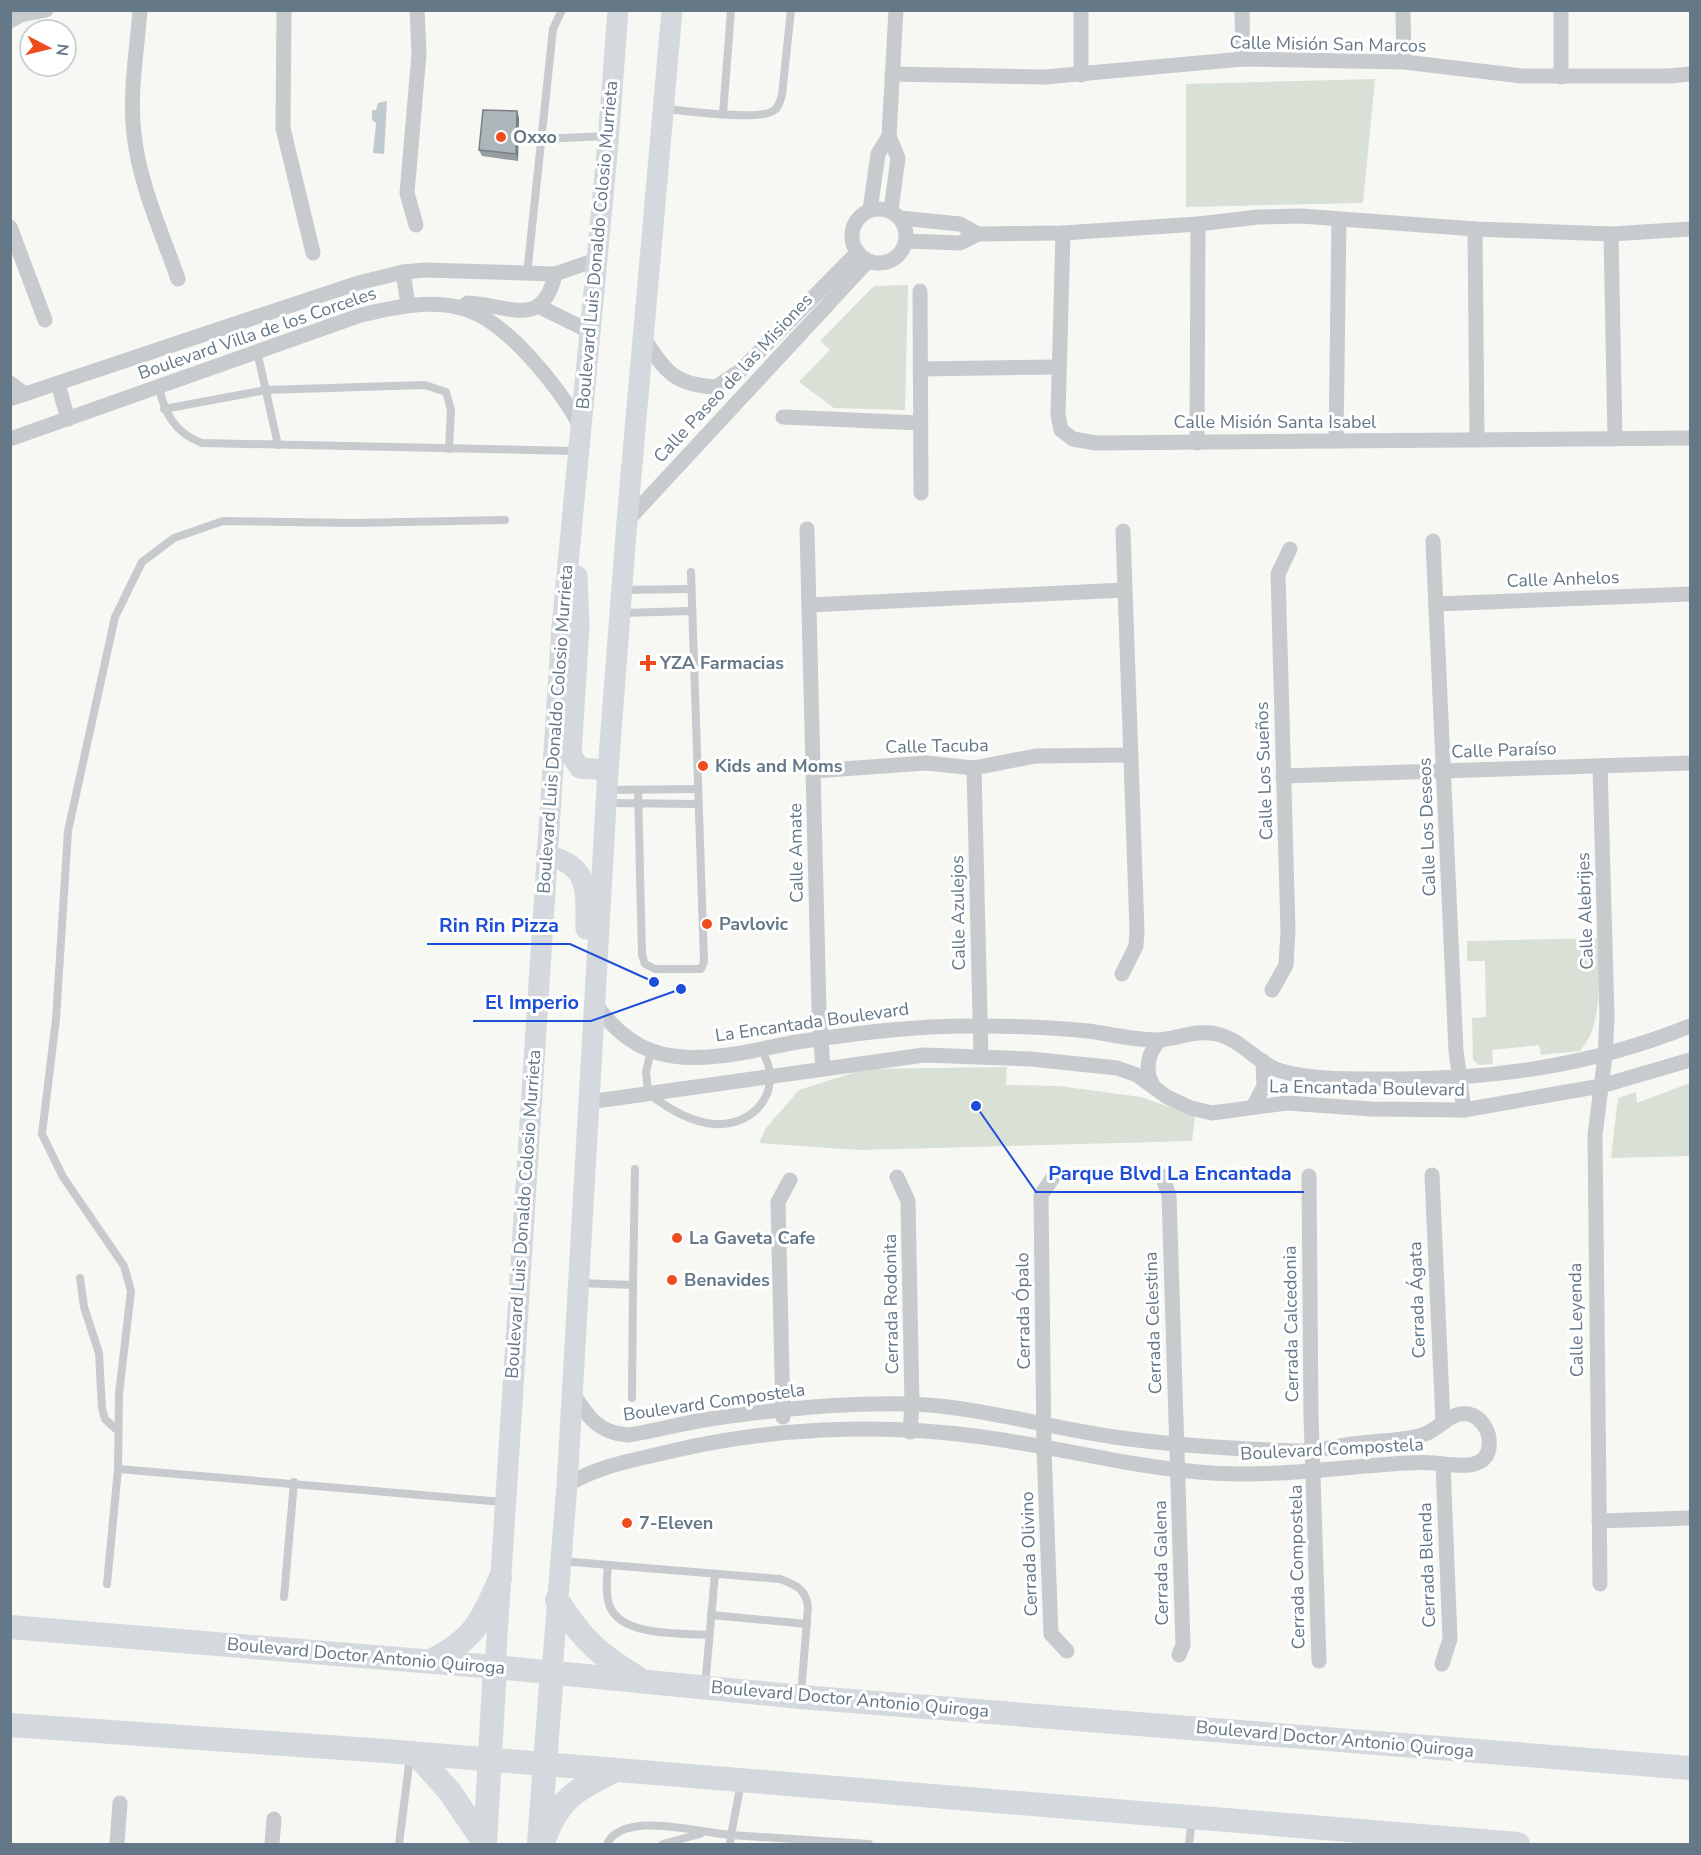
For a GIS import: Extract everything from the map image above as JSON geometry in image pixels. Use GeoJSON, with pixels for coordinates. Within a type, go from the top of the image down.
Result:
{"type":"FeatureCollection","features":[{"type":"Feature","properties":{"kind":"main road","name":"Boulevard Luis Donaldo Colosio Murrieta"},"geometry":{"type":"LineString","coordinates":[[485,1844],[546,855],[570,531],[609,135],[618,10]]}},
{"type":"Feature","properties":{"kind":"main road"},"geometry":{"type":"LineString","coordinates":[[541,1845],[567,1485],[607,788],[627,521],[645,340],[672,10]]}},
{"type":"Feature","properties":{"kind":"main road"},"geometry":{"type":"LineString","coordinates":[[570,531],[578,579],[579,626],[571,755],[580,768],[607,788]]}},
{"type":"Feature","properties":{"kind":"main road"},"geometry":{"type":"LineString","coordinates":[[546,855],[572,864],[581,874],[585,890],[587,952],[589,963],[596,971]]}},
{"type":"Feature","properties":{"kind":"main road"},"geometry":{"type":"LineString","coordinates":[[430,1661],[454,1649],[477,1628],[500,1579]]}},
{"type":"Feature","properties":{"kind":"main road"},"geometry":{"type":"LineString","coordinates":[[557,1600],[578,1632],[598,1653],[642,1681]]}},
{"type":"Feature","properties":{"kind":"main road","name":"Boulevard Doctor Antonio Quiroga"},"geometry":{"type":"LineString","coordinates":[[10,1627],[552,1671],[705,1688],[1690,1768]]}},
{"type":"Feature","properties":{"kind":"main road"},"geometry":{"type":"LineString","coordinates":[[10,1725],[489,1760],[1518,1845]]}},
{"type":"Feature","properties":{"kind":"main road"},"geometry":{"type":"LineString","coordinates":[[413,1754],[450,1792],[485,1844]]}},
{"type":"Feature","properties":{"kind":"main road"},"geometry":{"type":"LineString","coordinates":[[541,1845],[550,1822],[565,1800],[583,1786],[613,1772]]}},
{"type":"Feature","properties":{"kind":"street"},"geometry":{"type":"LineString","coordinates":[[15,15],[46,10]]}},
{"type":"Feature","properties":{"kind":"street"},"geometry":{"type":"LineString","coordinates":[[140,10],[133,105],[134,134],[140,165],[178,279]]}},
{"type":"Feature","properties":{"kind":"street"},"geometry":{"type":"LineString","coordinates":[[284,10],[283,128],[313,253]]}},
{"type":"Feature","properties":{"kind":"street"},"geometry":{"type":"LineString","coordinates":[[416,225],[407,193],[419,54],[417,10]]}},
{"type":"Feature","properties":{"kind":"street"},"geometry":{"type":"LineString","coordinates":[[896,10],[889,136],[898,158],[896,214],[905,226],[906,241],[900,254],[893,259],[878,263],[863,257],[852,237],[853,229],[862,214],[870,210],[896,214],[960,224],[978,234]]}},
{"type":"Feature","properties":{"kind":"street"},"geometry":{"type":"LineString","coordinates":[[1081,10],[1081,75]]}},
{"type":"Feature","properties":{"kind":"street"},"geometry":{"type":"LineString","coordinates":[[1242,10],[1243,59]]}},
{"type":"Feature","properties":{"kind":"street"},"geometry":{"type":"LineString","coordinates":[[1403,10],[1404,62]]}},
{"type":"Feature","properties":{"kind":"street"},"geometry":{"type":"LineString","coordinates":[[1561,10],[1561,77]]}},
{"type":"Feature","properties":{"kind":"street","name":"Calle Misión San Marcos"},"geometry":{"type":"LineString","coordinates":[[892,74],[1081,75],[1243,59],[1404,62],[1522,76],[1690,74]]}},
{"type":"Feature","properties":{"kind":"street"},"geometry":{"type":"LineString","coordinates":[[870,210],[878,154],[889,136]]}},
{"type":"Feature","properties":{"kind":"street"},"geometry":{"type":"LineString","coordinates":[[906,241],[960,243],[978,234],[1063,233],[1198,224],[1258,217],[1339,219],[1475,229],[1611,234],[1690,229]]}},
{"type":"Feature","properties":{"kind":"street"},"geometry":{"type":"LineString","coordinates":[[1336,441],[1339,219]]}},
{"type":"Feature","properties":{"kind":"street"},"geometry":{"type":"LineString","coordinates":[[1197,443],[1198,224]]}},
{"type":"Feature","properties":{"kind":"street"},"geometry":{"type":"LineString","coordinates":[[10,227],[45,320]]}},
{"type":"Feature","properties":{"kind":"street"},"geometry":{"type":"LineString","coordinates":[[1475,229],[1477,440]]}},
{"type":"Feature","properties":{"kind":"street","name":"Calle Misión Santa Isabel"},"geometry":{"type":"LineString","coordinates":[[1063,233],[1058,415],[1061,430],[1067,436],[1096,444],[1690,438]]}},
{"type":"Feature","properties":{"kind":"street"},"geometry":{"type":"LineString","coordinates":[[1611,234],[1615,439]]}},
{"type":"Feature","properties":{"kind":"street","name":"Calle Paseo de las Misiones"},"geometry":{"type":"LineString","coordinates":[[645,340],[664,370],[681,381],[716,387],[740,371],[863,257]]}},
{"type":"Feature","properties":{"kind":"street","name":"Calle Paseo de las Misiones"},"geometry":{"type":"LineString","coordinates":[[627,521],[863,257]]}},
{"type":"Feature","properties":{"kind":"street","name":"Boulevard Villa de los Corceles"},"geometry":{"type":"LineString","coordinates":[[10,399],[358,283],[403,272],[463,270],[527,274],[555,273],[596,260]]}},
{"type":"Feature","properties":{"kind":"street"},"geometry":{"type":"LineString","coordinates":[[403,272],[408,305]]}},
{"type":"Feature","properties":{"kind":"street"},"geometry":{"type":"LineString","coordinates":[[540,307],[551,292],[555,273]]}},
{"type":"Feature","properties":{"kind":"street"},"geometry":{"type":"LineString","coordinates":[[920,291],[921,493]]}},
{"type":"Feature","properties":{"kind":"street"},"geometry":{"type":"LineString","coordinates":[[460,308],[468,303],[512,311],[540,307],[589,332]]}},
{"type":"Feature","properties":{"kind":"street","name":"Boulevard Villa de los Corceles"},"geometry":{"type":"LineString","coordinates":[[10,439],[361,315],[408,305],[432,304],[460,308],[488,321],[516,344],[564,396],[580,425]]}},
{"type":"Feature","properties":{"kind":"street"},"geometry":{"type":"LineString","coordinates":[[921,369],[1059,367]]}},
{"type":"Feature","properties":{"kind":"street"},"geometry":{"type":"LineString","coordinates":[[10,383],[26,394]]}},
{"type":"Feature","properties":{"kind":"street"},"geometry":{"type":"LineString","coordinates":[[58,384],[68,419]]}},
{"type":"Feature","properties":{"kind":"street"},"geometry":{"type":"LineString","coordinates":[[783,417],[920,423]]}},
{"type":"Feature","properties":{"kind":"street","name":"Calle Amate"},"geometry":{"type":"LineString","coordinates":[[807,529],[820,1039],[823,1069]]}},
{"type":"Feature","properties":{"kind":"street"},"geometry":{"type":"LineString","coordinates":[[1122,974],[1136,946],[1137,931],[1123,531]]}},
{"type":"Feature","properties":{"kind":"street","name":"Calle Los Deseos"},"geometry":{"type":"LineString","coordinates":[[1433,541],[1456,1051],[1464,1110]]}},
{"type":"Feature","properties":{"kind":"street","name":"Calle Los Sueños"},"geometry":{"type":"LineString","coordinates":[[1272,990],[1284,971],[1287,949],[1278,574],[1290,549]]}},
{"type":"Feature","properties":{"kind":"street"},"geometry":{"type":"LineString","coordinates":[[809,604],[1124,590]]}},
{"type":"Feature","properties":{"kind":"street","name":"Calle Anhelos"},"geometry":{"type":"LineString","coordinates":[[1436,604],[1690,594]]}},
{"type":"Feature","properties":{"kind":"street","name":"Calle Tacuba"},"geometry":{"type":"LineString","coordinates":[[814,771],[926,763],[974,768],[1036,756],[1131,755]]}},
{"type":"Feature","properties":{"kind":"street","name":"Calle Paraíso"},"geometry":{"type":"LineString","coordinates":[[1284,776],[1690,763]]}},
{"type":"Feature","properties":{"kind":"street","name":"Calle Alebrijes"},"geometry":{"type":"LineString","coordinates":[[1600,766],[1607,1017],[1605,1056]]}},
{"type":"Feature","properties":{"kind":"street","name":"Calle Azulejos"},"geometry":{"type":"LineString","coordinates":[[974,768],[981,1056]]}},
{"type":"Feature","properties":{"kind":"street","name":"La Encantada Boulevard"},"geometry":{"type":"LineString","coordinates":[[594,1004],[629,1040],[651,1051],[692,1058],[820,1039],[918,1028],[980,1026],[1085,1031],[1160,1040],[1194,1032],[1215,1034],[1246,1047],[1279,1071],[1347,1079],[1460,1078],[1510,1074],[1605,1056],[1690,1026]]}},
{"type":"Feature","properties":{"kind":"street"},"geometry":{"type":"LineString","coordinates":[[1154,1087],[1148,1069],[1151,1053],[1160,1040]]}},
{"type":"Feature","properties":{"kind":"street","name":"La Encantada Boulevard"},"geometry":{"type":"LineString","coordinates":[[589,1102],[924,1055],[981,1056],[1117,1068],[1137,1075],[1191,1108],[1212,1113],[1287,1103],[1381,1110],[1464,1110],[1601,1086],[1690,1060]]}},
{"type":"Feature","properties":{"kind":"street","name":"Calle Leyenda"},"geometry":{"type":"LineString","coordinates":[[1600,1584],[1595,1135],[1605,1056]]}},
{"type":"Feature","properties":{"kind":"street","name":"La Encantada Boulevard"},"geometry":{"type":"LineString","coordinates":[[1253,1107],[1264,1086],[1263,1061]]}},
{"type":"Feature","properties":{"kind":"street","name":"Cerrada Ágata"},"geometry":{"type":"LineString","coordinates":[[1431,1175],[1443,1423]]}},
{"type":"Feature","properties":{"kind":"street","name":"Cerrada Ópalo"},"geometry":{"type":"LineString","coordinates":[[1044,1449],[1041,1195],[1054,1176]]}},
{"type":"Feature","properties":{"kind":"street","name":"Cerrada Celestina"},"geometry":{"type":"LineString","coordinates":[[1162,1176],[1169,1195],[1176,1442],[1179,1470]]}},
{"type":"Feature","properties":{"kind":"street","name":"Cerrada Calcedonia"},"geometry":{"type":"LineString","coordinates":[[1309,1176],[1314,1471]]}},
{"type":"Feature","properties":{"kind":"street","name":"Cerrada Rodonita"},"geometry":{"type":"LineString","coordinates":[[897,1178],[908,1201],[912,1404],[910,1432]]}},
{"type":"Feature","properties":{"kind":"street"},"geometry":{"type":"LineString","coordinates":[[783,1432],[778,1202],[790,1180]]}},
{"type":"Feature","properties":{"kind":"street","name":"Boulevard Compostela"},"geometry":{"type":"LineString","coordinates":[[567,1485],[585,1474],[609,1465],[689,1447],[783,1432],[910,1432],[975,1436],[1179,1470],[1274,1475],[1418,1462],[1458,1467],[1473,1466],[1486,1453],[1490,1442],[1482,1423],[1474,1416],[1455,1415],[1432,1431],[1412,1437],[1353,1444],[1313,1452],[1121,1438],[1006,1415],[912,1404],[783,1410],[628,1435],[604,1431],[588,1419],[572,1392]]}},
{"type":"Feature","properties":{"kind":"street"},"geometry":{"type":"LineString","coordinates":[[686,1425],[689,1447]]}},
{"type":"Feature","properties":{"kind":"street","name":"Cerrada Olivino"},"geometry":{"type":"LineString","coordinates":[[1044,1449],[1051,1634],[1066,1651]]}},
{"type":"Feature","properties":{"kind":"street","name":"Cerrada Blenda"},"geometry":{"type":"LineString","coordinates":[[1442,1664],[1450,1639],[1443,1464]]}},
{"type":"Feature","properties":{"kind":"street","name":"Cerrada Galena"},"geometry":{"type":"LineString","coordinates":[[1179,1470],[1183,1645],[1179,1655]]}},
{"type":"Feature","properties":{"kind":"street","name":"Cerrada Compostela"},"geometry":{"type":"LineString","coordinates":[[1314,1471],[1319,1661]]}},
{"type":"Feature","properties":{"kind":"street"},"geometry":{"type":"LineString","coordinates":[[1599,1521],[1690,1518]]}},
{"type":"Feature","properties":{"kind":"street"},"geometry":{"type":"LineString","coordinates":[[117,1845],[120,1803]]}},
{"type":"Feature","properties":{"kind":"street"},"geometry":{"type":"LineString","coordinates":[[272,1845],[273,1819]]}},
{"type":"Feature","properties":{"kind":"lane"},"geometry":{"type":"LineString","coordinates":[[527,274],[553,29],[562,10]]}},
{"type":"Feature","properties":{"kind":"lane"},"geometry":{"type":"LineString","coordinates":[[723,114],[731,10]]}},
{"type":"Feature","properties":{"kind":"lane"},"geometry":{"type":"LineString","coordinates":[[664,109],[723,114],[772,113],[778,108],[782,95],[791,10]]}},
{"type":"Feature","properties":{"kind":"lane"},"geometry":{"type":"LineString","coordinates":[[541,139],[609,135]]}},
{"type":"Feature","properties":{"kind":"lane"},"geometry":{"type":"LineString","coordinates":[[256,351],[278,445]]}},
{"type":"Feature","properties":{"kind":"lane"},"geometry":{"type":"LineString","coordinates":[[164,409],[266,390],[425,385],[446,392],[451,410],[449,449]]}},
{"type":"Feature","properties":{"kind":"lane"},"geometry":{"type":"LineString","coordinates":[[159,388],[164,409],[177,430],[189,438],[202,442],[578,452]]}},
{"type":"Feature","properties":{"kind":"lane"},"geometry":{"type":"LineString","coordinates":[[107,1584],[118,1469],[117,1430],[131,1291],[124,1266],[63,1177],[42,1134],[56,1019],[68,831],[115,617],[142,562],[174,538],[223,521],[354,523],[505,520]]}},
{"type":"Feature","properties":{"kind":"lane"},"geometry":{"type":"LineString","coordinates":[[638,790],[642,955],[645,964],[655,969],[698,969],[703,967],[704,962],[691,572]]}},
{"type":"Feature","properties":{"kind":"lane"},"geometry":{"type":"LineString","coordinates":[[623,590],[691,589]]}},
{"type":"Feature","properties":{"kind":"lane"},"geometry":{"type":"LineString","coordinates":[[621,614],[692,611]]}},
{"type":"Feature","properties":{"kind":"lane"},"geometry":{"type":"LineString","coordinates":[[607,788],[697,789]]}},
{"type":"Feature","properties":{"kind":"lane"},"geometry":{"type":"LineString","coordinates":[[607,788],[638,803],[697,804]]}},
{"type":"Feature","properties":{"kind":"lane"},"geometry":{"type":"LineString","coordinates":[[651,1051],[646,1072],[648,1093],[685,1117],[713,1124],[728,1124],[742,1119],[764,1104],[770,1094],[770,1077],[766,1057],[760,1048]]}},
{"type":"Feature","properties":{"kind":"lane"},"geometry":{"type":"LineString","coordinates":[[632,1398],[635,1169]]}},
{"type":"Feature","properties":{"kind":"lane"},"geometry":{"type":"LineString","coordinates":[[80,1278],[84,1307],[100,1359],[105,1419],[117,1430]]}},
{"type":"Feature","properties":{"kind":"lane"},"geometry":{"type":"LineString","coordinates":[[579,1283],[633,1285]]}},
{"type":"Feature","properties":{"kind":"lane"},"geometry":{"type":"LineString","coordinates":[[118,1469],[294,1482],[505,1502]]}},
{"type":"Feature","properties":{"kind":"lane"},"geometry":{"type":"LineString","coordinates":[[284,1597],[294,1482]]}},
{"type":"Feature","properties":{"kind":"lane"},"geometry":{"type":"LineString","coordinates":[[561,1561],[780,1579],[795,1585],[807,1597],[801,1696]]}},
{"type":"Feature","properties":{"kind":"lane"},"geometry":{"type":"LineString","coordinates":[[608,1565],[607,1595],[611,1609],[620,1620],[641,1629],[709,1635]]}},
{"type":"Feature","properties":{"kind":"lane"},"geometry":{"type":"LineString","coordinates":[[705,1688],[716,1574]]}},
{"type":"Feature","properties":{"kind":"lane"},"geometry":{"type":"LineString","coordinates":[[711,1615],[807,1624]]}},
{"type":"Feature","properties":{"kind":"lane"},"geometry":{"type":"LineString","coordinates":[[399,1845],[413,1754]]}},
{"type":"Feature","properties":{"kind":"lane"},"geometry":{"type":"LineString","coordinates":[[730,1845],[741,1782]]}},
{"type":"Feature","properties":{"kind":"lane"},"geometry":{"type":"LineString","coordinates":[[1189,1845],[1192,1817]]}},
{"type":"Feature","properties":{"kind":"lane"},"geometry":{"type":"LineString","coordinates":[[607,1845],[616,1833],[630,1826],[647,1825],[705,1833],[869,1845]]}},
{"type":"Feature","properties":{"kind":"lane"},"geometry":{"type":"LineString","coordinates":[[663,1845],[705,1833]]}},
{"type":"Feature","properties":{"kind":"shaded area"},"geometry":{"type":"Polygon","coordinates":[[[1375,79],[1363,203],[1186,207],[1186,84],[1375,79]]]}},
{"type":"Feature","properties":{"kind":"shaded area"},"geometry":{"type":"Polygon","coordinates":[[[387,101],[384,154],[373,153],[376,123],[372,120],[372,110],[376,110],[378,103],[387,101]]]}},
{"type":"Feature","properties":{"kind":"shaded area"},"geometry":{"type":"Polygon","coordinates":[[[908,285],[905,410],[834,408],[799,382],[830,350],[820,341],[874,286],[908,285]]]}},
{"type":"Feature","properties":{"kind":"shaded area"},"geometry":{"type":"Polygon","coordinates":[[[1597,938],[1599,982],[1597,1012],[1588,1040],[1580,1051],[1541,1055],[1539,1045],[1492,1050],[1493,1064],[1479,1065],[1473,1060],[1472,1018],[1486,1017],[1485,961],[1467,961],[1467,941],[1597,938]]]}},
{"type":"Feature","properties":{"kind":"shaded area"},"geometry":{"type":"Polygon","coordinates":[[[1007,1067],[1006,1085],[1059,1086],[1141,1097],[1195,1116],[1192,1141],[859,1150],[759,1143],[766,1128],[799,1090],[865,1069],[1007,1067]]]}},
{"type":"Feature","properties":{"kind":"shaded area"},"geometry":{"type":"Polygon","coordinates":[[[1690,1083],[1690,1156],[1611,1158],[1618,1098],[1636,1092],[1637,1103],[1690,1083]]]}},
{"type":"Feature","properties":{"kind":"building","name":"Oxxo"},"geometry":{"type":"Polygon","coordinates":[[[483,110],[517,111],[516,154],[479,150],[483,110]]]}},
{"type":"Feature","properties":{"kind":"place","name":"Oxxo"},"geometry":{"type":"Point","coordinates":[501,137]}},
{"type":"Feature","properties":{"kind":"place","name":"YZA Farmacias"},"geometry":{"type":"Point","coordinates":[648,663]}},
{"type":"Feature","properties":{"kind":"place","name":"Kids and Moms"},"geometry":{"type":"Point","coordinates":[703,766]}},
{"type":"Feature","properties":{"kind":"place","name":"Pavlovic"},"geometry":{"type":"Point","coordinates":[707,924]}},
{"type":"Feature","properties":{"kind":"place","name":"Rin Rin Pizza"},"geometry":{"type":"Point","coordinates":[654,982]}},
{"type":"Feature","properties":{"kind":"place","name":"El Imperio"},"geometry":{"type":"Point","coordinates":[681,989]}},
{"type":"Feature","properties":{"kind":"place","name":"Parque Blvd La Encantada"},"geometry":{"type":"Point","coordinates":[976,1106]}},
{"type":"Feature","properties":{"kind":"place","name":"La Gaveta Cafe"},"geometry":{"type":"Point","coordinates":[677,1238]}},
{"type":"Feature","properties":{"kind":"place","name":"Benavides"},"geometry":{"type":"Point","coordinates":[672,1280]}},
{"type":"Feature","properties":{"kind":"place","name":"7-Eleven"},"geometry":{"type":"Point","coordinates":[627,1523]}}]}
